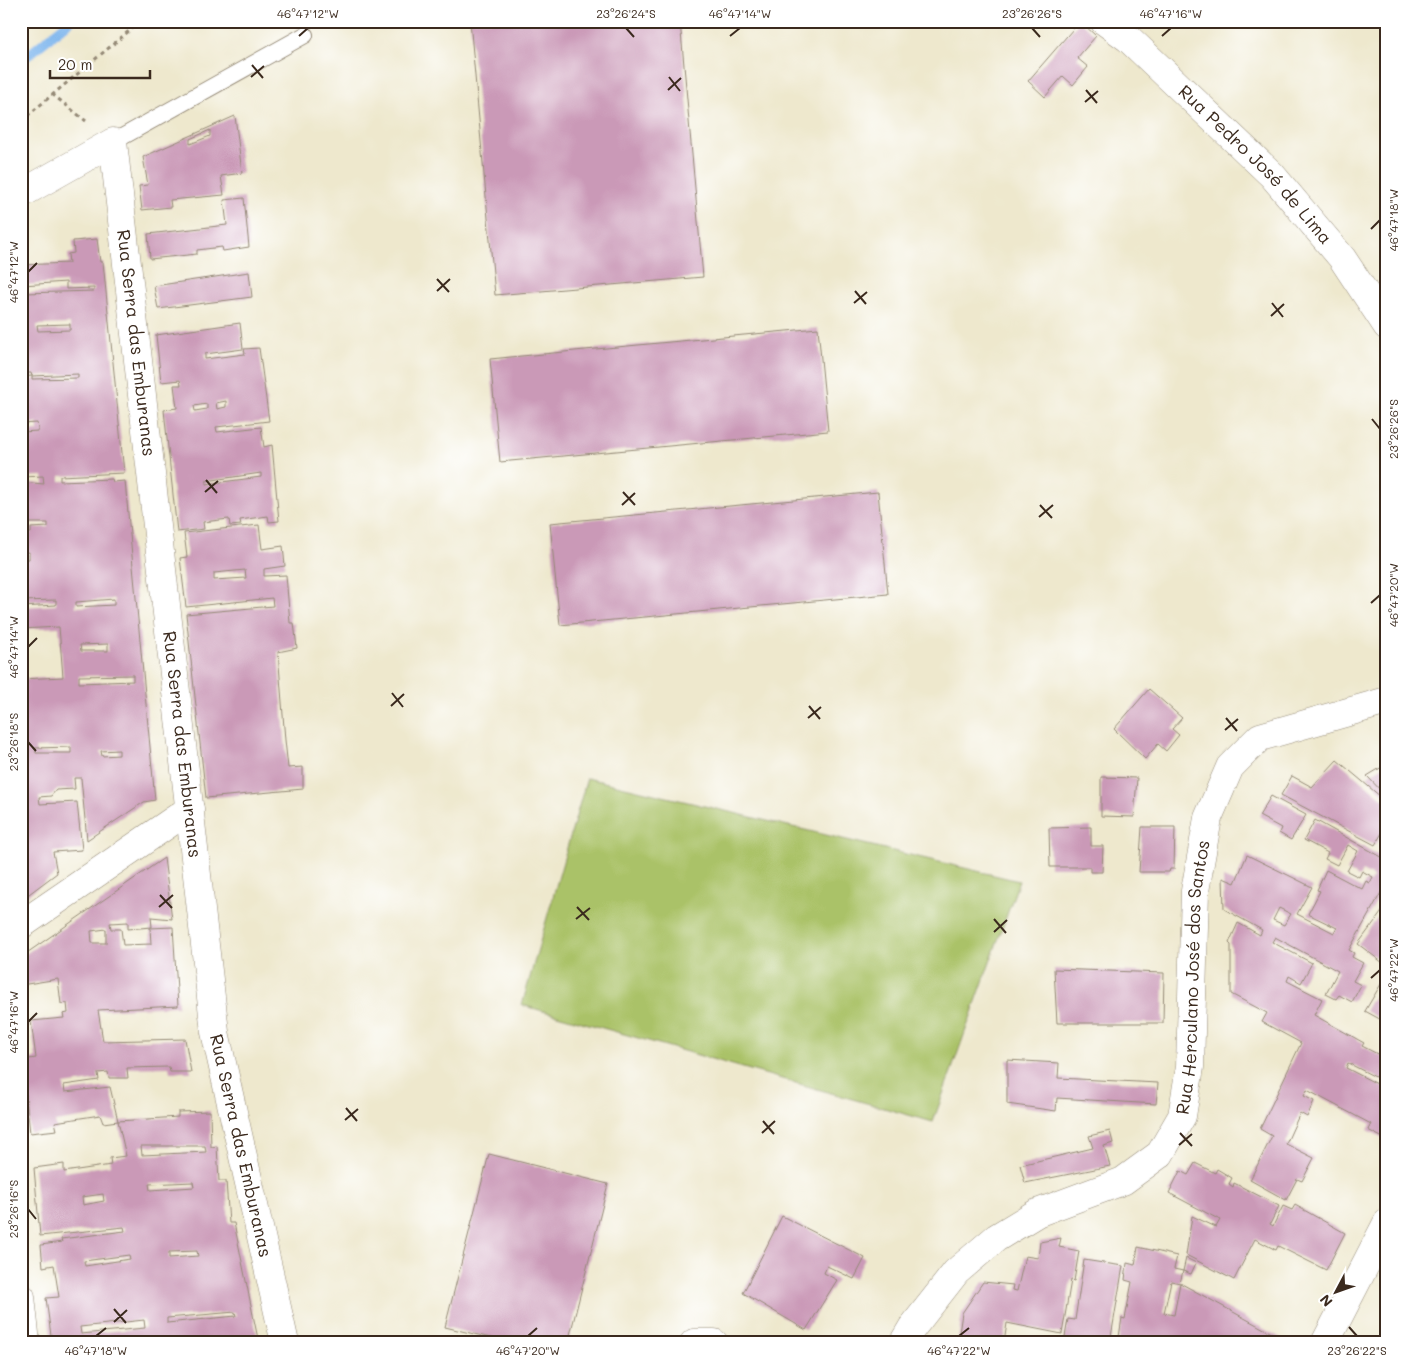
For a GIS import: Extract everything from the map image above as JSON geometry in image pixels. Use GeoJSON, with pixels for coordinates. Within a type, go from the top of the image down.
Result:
{"type":"FeatureCollection","features":[{"type":"Feature","properties":{"kind":"street","name":"Rua Pedro José de Lima"},"geometry":{"type":"LineString","coordinates":[[1104,21],[1129,39],[1272,175],[1342,258],[1387,326]]}},
{"type":"Feature","properties":{"kind":"street"},"geometry":{"type":"LineString","coordinates":[[21,194],[113,142]]}},
{"type":"Feature","properties":{"kind":"street","name":"Rua Serra das Emburanas"},"geometry":{"type":"LineString","coordinates":[[113,142],[215,1032],[285,1343]]}},
{"type":"Feature","properties":{"kind":"street","name":"Rua Herculano José dos Santos"},"geometry":{"type":"LineString","coordinates":[[903,1343],[912,1328],[956,1272],[996,1238],[1037,1213],[1123,1181],[1160,1154],[1182,1116],[1190,1067],[1195,891],[1208,818],[1230,767],[1260,737],[1387,701]]}},
{"type":"Feature","properties":{"kind":"street"},"geometry":{"type":"LineString","coordinates":[[21,925],[190,809]]}},
{"type":"Feature","properties":{"kind":"street"},"geometry":{"type":"LineString","coordinates":[[1325,1343],[1387,1223]]}},
{"type":"Feature","properties":{"kind":"street"},"geometry":{"type":"LineString","coordinates":[[21,1297],[26,1343]]}},
{"type":"Feature","properties":{"kind":"street"},"geometry":{"type":"LineString","coordinates":[[694,1343],[714,1343]]}},
{"type":"Feature","properties":{"kind":"lane"},"geometry":{"type":"LineString","coordinates":[[113,142],[305,35]]}},
{"type":"Feature","properties":{"kind":"path"},"geometry":{"type":"LineString","coordinates":[[21,121],[141,21]]}},
{"type":"Feature","properties":{"kind":"path"},"geometry":{"type":"LineString","coordinates":[[52,94],[113,142]]}},
{"type":"Feature","properties":{"kind":"green space"},"geometry":{"type":"Polygon","coordinates":[[[587,778],[1019,881],[933,1122],[522,1005],[587,778]]]}},
{"type":"Feature","properties":{"kind":"water"},"geometry":{"type":"Polygon","coordinates":[[[763,21],[815,21],[764,26],[763,21]]]}},
{"type":"Feature","properties":{"kind":"building"},"geometry":{"type":"Polygon","coordinates":[[[470,21],[680,21],[703,277],[495,295],[470,21]]]}},
{"type":"Feature","properties":{"kind":"building"},"geometry":{"type":"Polygon","coordinates":[[[1080,21],[1096,36],[1077,58],[1088,67],[1073,85],[1063,76],[1045,97],[1028,81],[1080,21]]]}},
{"type":"Feature","properties":{"kind":"building"},"geometry":{"type":"Polygon","coordinates":[[[235,116],[242,173],[221,176],[224,195],[170,200],[171,207],[142,210],[139,186],[148,185],[143,157],[235,116]],[[210,130],[190,139],[190,144],[210,136],[210,130]]]}},
{"type":"Feature","properties":{"kind":"building"},"geometry":{"type":"Polygon","coordinates":[[[244,198],[249,247],[223,251],[222,247],[197,250],[197,254],[150,259],[148,234],[227,225],[224,200],[244,198]]]}},
{"type":"Feature","properties":{"kind":"building"},"geometry":{"type":"Polygon","coordinates":[[[97,239],[100,262],[103,262],[124,473],[60,476],[60,481],[112,479],[113,482],[125,481],[155,800],[144,802],[87,840],[81,778],[74,778],[75,789],[56,790],[51,796],[39,797],[40,804],[77,802],[82,850],[53,852],[57,873],[21,900],[21,679],[63,677],[59,627],[21,629],[21,607],[56,605],[56,600],[21,601],[21,560],[29,559],[29,552],[21,553],[21,534],[31,533],[31,528],[48,527],[48,523],[21,523],[21,482],[44,484],[43,476],[21,477],[21,432],[38,431],[38,429],[37,423],[21,424],[21,377],[32,376],[31,373],[21,373],[21,265],[69,263],[68,254],[74,253],[73,241],[97,239]],[[66,282],[23,285],[24,293],[94,291],[94,288],[66,289],[66,282]],[[70,324],[37,325],[38,331],[70,330],[70,324]],[[78,374],[32,376],[32,379],[78,378],[78,374]],[[114,599],[76,602],[76,607],[114,605],[114,599]],[[108,644],[80,645],[81,651],[108,651],[108,644]],[[133,675],[79,676],[79,683],[133,681],[133,675]],[[71,747],[35,748],[36,753],[71,753],[71,747]],[[119,750],[101,751],[102,756],[119,755],[119,750]]]}},
{"type":"Feature","properties":{"kind":"building"},"geometry":{"type":"Polygon","coordinates":[[[249,272],[252,297],[158,309],[154,286],[249,272]]]}},
{"type":"Feature","properties":{"kind":"building"},"geometry":{"type":"Polygon","coordinates":[[[240,323],[243,349],[205,354],[205,359],[245,354],[244,349],[259,348],[269,421],[216,427],[217,432],[261,427],[264,447],[272,445],[279,521],[269,522],[268,516],[240,520],[241,525],[230,526],[229,519],[203,522],[204,529],[177,532],[164,410],[177,408],[174,385],[181,385],[180,380],[161,382],[156,335],[240,323]],[[226,401],[216,403],[217,409],[226,407],[226,401]],[[207,404],[194,406],[195,411],[207,409],[207,404]],[[261,473],[206,481],[206,484],[261,477],[261,473]]]}},
{"type":"Feature","properties":{"kind":"building"},"geometry":{"type":"Polygon","coordinates":[[[818,328],[828,431],[500,462],[490,359],[818,328]]]}},
{"type":"Feature","properties":{"kind":"building"},"geometry":{"type":"Polygon","coordinates":[[[878,492],[888,594],[560,625],[550,523],[878,492]]]}},
{"type":"Feature","properties":{"kind":"building"},"geometry":{"type":"Polygon","coordinates":[[[259,525],[262,549],[283,546],[285,566],[264,569],[264,576],[286,575],[290,623],[294,623],[297,648],[278,652],[288,768],[303,767],[303,789],[206,798],[186,614],[273,606],[272,598],[186,607],[180,558],[187,557],[184,533],[259,525]],[[245,570],[214,573],[214,580],[246,578],[245,570]]]}},
{"type":"Feature","properties":{"kind":"building"},"geometry":{"type":"Polygon","coordinates":[[[1149,689],[1182,718],[1172,729],[1179,735],[1166,751],[1158,744],[1145,759],[1114,729],[1149,689]]]}},
{"type":"Feature","properties":{"kind":"building"},"geometry":{"type":"Polygon","coordinates":[[[1337,760],[1387,802],[1387,829],[1385,828],[1375,845],[1281,795],[1292,776],[1312,787],[1337,760]]]}},
{"type":"Feature","properties":{"kind":"building"},"geometry":{"type":"Polygon","coordinates":[[[1387,764],[1387,797],[1367,776],[1387,764]]]}},
{"type":"Feature","properties":{"kind":"building"},"geometry":{"type":"Polygon","coordinates":[[[1101,777],[1137,778],[1134,817],[1101,816],[1101,777]]]}},
{"type":"Feature","properties":{"kind":"building"},"geometry":{"type":"Polygon","coordinates":[[[1271,796],[1306,815],[1291,840],[1279,833],[1281,828],[1259,816],[1271,796]]]}},
{"type":"Feature","properties":{"kind":"building"},"geometry":{"type":"Polygon","coordinates":[[[1315,820],[1387,860],[1387,882],[1349,950],[1354,953],[1352,957],[1363,963],[1353,981],[1361,985],[1352,1002],[1339,995],[1336,999],[1326,994],[1338,971],[1275,937],[1272,942],[1312,963],[1301,983],[1289,976],[1287,981],[1322,999],[1314,1015],[1364,1043],[1362,1046],[1387,1059],[1387,1083],[1348,1063],[1346,1068],[1385,1088],[1387,1084],[1387,1140],[1368,1130],[1371,1124],[1307,1090],[1304,1096],[1314,1101],[1307,1117],[1300,1113],[1286,1144],[1314,1158],[1302,1181],[1297,1179],[1286,1200],[1250,1180],[1272,1136],[1260,1129],[1301,1043],[1262,1022],[1267,1013],[1231,994],[1231,945],[1229,943],[1238,923],[1260,935],[1262,930],[1224,909],[1223,878],[1235,883],[1247,855],[1292,877],[1312,887],[1297,914],[1334,933],[1337,928],[1308,914],[1320,891],[1317,890],[1326,870],[1362,889],[1366,881],[1370,883],[1373,877],[1362,871],[1359,877],[1347,871],[1358,851],[1348,845],[1337,865],[1325,859],[1328,853],[1304,840],[1315,820]],[[1279,908],[1273,920],[1284,925],[1291,914],[1279,908]]]}},
{"type":"Feature","properties":{"kind":"building"},"geometry":{"type":"Polygon","coordinates":[[[1091,827],[1091,846],[1103,846],[1102,872],[1090,872],[1090,867],[1050,867],[1049,828],[1091,827]]]}},
{"type":"Feature","properties":{"kind":"building"},"geometry":{"type":"Polygon","coordinates":[[[1142,827],[1175,827],[1174,869],[1170,869],[1169,872],[1139,872],[1142,827]]]}},
{"type":"Feature","properties":{"kind":"building"},"geometry":{"type":"Polygon","coordinates":[[[164,858],[172,919],[151,917],[152,927],[128,929],[128,922],[110,923],[111,929],[121,929],[123,945],[151,944],[150,928],[173,927],[178,1006],[98,1010],[103,1041],[185,1039],[191,1072],[170,1072],[169,1067],[127,1068],[128,1078],[109,1078],[108,1072],[98,1073],[99,1080],[64,1085],[65,1092],[110,1087],[118,1121],[103,1123],[100,1115],[55,1122],[57,1130],[30,1133],[22,1060],[36,1058],[31,1021],[64,1018],[63,1014],[68,1013],[67,1003],[61,1004],[58,979],[21,985],[21,957],[164,858]],[[106,929],[91,931],[92,943],[106,943],[106,929]]]}},
{"type":"Feature","properties":{"kind":"building"},"geometry":{"type":"Polygon","coordinates":[[[1387,905],[1387,966],[1358,944],[1387,905]]]}},
{"type":"Feature","properties":{"kind":"building"},"geometry":{"type":"Polygon","coordinates":[[[1054,969],[1164,973],[1163,1023],[1057,1023],[1054,969]]]}},
{"type":"Feature","properties":{"kind":"building"},"geometry":{"type":"Polygon","coordinates":[[[1387,974],[1387,1023],[1365,1011],[1387,974]]]}},
{"type":"Feature","properties":{"kind":"building"},"geometry":{"type":"Polygon","coordinates":[[[1007,1060],[1059,1063],[1058,1078],[1158,1083],[1156,1104],[1057,1098],[1056,1111],[1007,1104],[1007,1060]]]}},
{"type":"Feature","properties":{"kind":"building"},"geometry":{"type":"Polygon","coordinates":[[[210,1111],[211,1147],[217,1146],[219,1181],[226,1181],[229,1223],[234,1223],[258,1339],[222,1343],[52,1343],[46,1298],[59,1297],[54,1265],[43,1267],[41,1245],[62,1242],[61,1239],[125,1231],[124,1227],[40,1236],[34,1168],[64,1164],[64,1172],[111,1165],[110,1158],[126,1156],[118,1121],[178,1117],[178,1112],[210,1111]],[[141,1146],[142,1155],[206,1152],[205,1146],[141,1146]],[[193,1182],[149,1184],[150,1190],[194,1187],[193,1182]],[[103,1194],[82,1197],[83,1205],[104,1201],[103,1194]],[[197,1251],[169,1252],[169,1258],[198,1256],[197,1251]],[[129,1255],[84,1261],[85,1266],[130,1259],[129,1255]],[[235,1312],[167,1318],[167,1323],[236,1316],[235,1312]],[[144,1320],[80,1327],[81,1334],[145,1328],[144,1320]]]}},
{"type":"Feature","properties":{"kind":"building"},"geometry":{"type":"Polygon","coordinates":[[[1110,1131],[1113,1143],[1104,1146],[1110,1166],[1025,1183],[1020,1165],[1093,1148],[1089,1136],[1110,1131]]]}},
{"type":"Feature","properties":{"kind":"building"},"geometry":{"type":"Polygon","coordinates":[[[489,1154],[608,1184],[568,1343],[498,1343],[499,1340],[445,1327],[489,1154]]]}},
{"type":"Feature","properties":{"kind":"building"},"geometry":{"type":"Polygon","coordinates":[[[1195,1163],[1215,1173],[1217,1169],[1232,1178],[1229,1184],[1233,1187],[1234,1183],[1279,1206],[1270,1224],[1273,1226],[1283,1206],[1292,1210],[1295,1205],[1345,1233],[1326,1270],[1278,1246],[1276,1250],[1255,1239],[1234,1280],[1186,1255],[1192,1216],[1216,1227],[1220,1220],[1169,1193],[1180,1171],[1188,1175],[1195,1163]]]}},
{"type":"Feature","properties":{"kind":"building"},"geometry":{"type":"Polygon","coordinates":[[[782,1216],[865,1258],[854,1279],[827,1266],[824,1273],[837,1280],[806,1330],[743,1293],[782,1216]]]}},
{"type":"Feature","properties":{"kind":"building"},"geometry":{"type":"Polygon","coordinates":[[[1061,1238],[1059,1247],[1079,1251],[1074,1281],[1071,1280],[1062,1334],[1007,1323],[1004,1343],[975,1343],[958,1340],[962,1313],[983,1282],[1013,1285],[1012,1290],[1017,1291],[1025,1256],[1038,1258],[1040,1242],[1061,1238]]]}},
{"type":"Feature","properties":{"kind":"building"},"geometry":{"type":"Polygon","coordinates":[[[1138,1247],[1177,1256],[1174,1269],[1183,1271],[1180,1283],[1290,1343],[1118,1343],[1122,1318],[1125,1319],[1132,1282],[1125,1280],[1127,1263],[1135,1265],[1138,1247]],[[1171,1281],[1164,1313],[1174,1315],[1180,1283],[1171,1281]]]}},
{"type":"Feature","properties":{"kind":"building"},"geometry":{"type":"Polygon","coordinates":[[[1186,1258],[1196,1263],[1191,1274],[1183,1271],[1186,1258]]]}},
{"type":"Feature","properties":{"kind":"building"},"geometry":{"type":"Polygon","coordinates":[[[1084,1260],[1123,1266],[1110,1343],[1064,1343],[1068,1319],[1075,1320],[1084,1260]]]}},
{"type":"Feature","properties":{"kind":"waterway"},"geometry":{"type":"LineString","coordinates":[[21,61],[70,21]]}}]}
